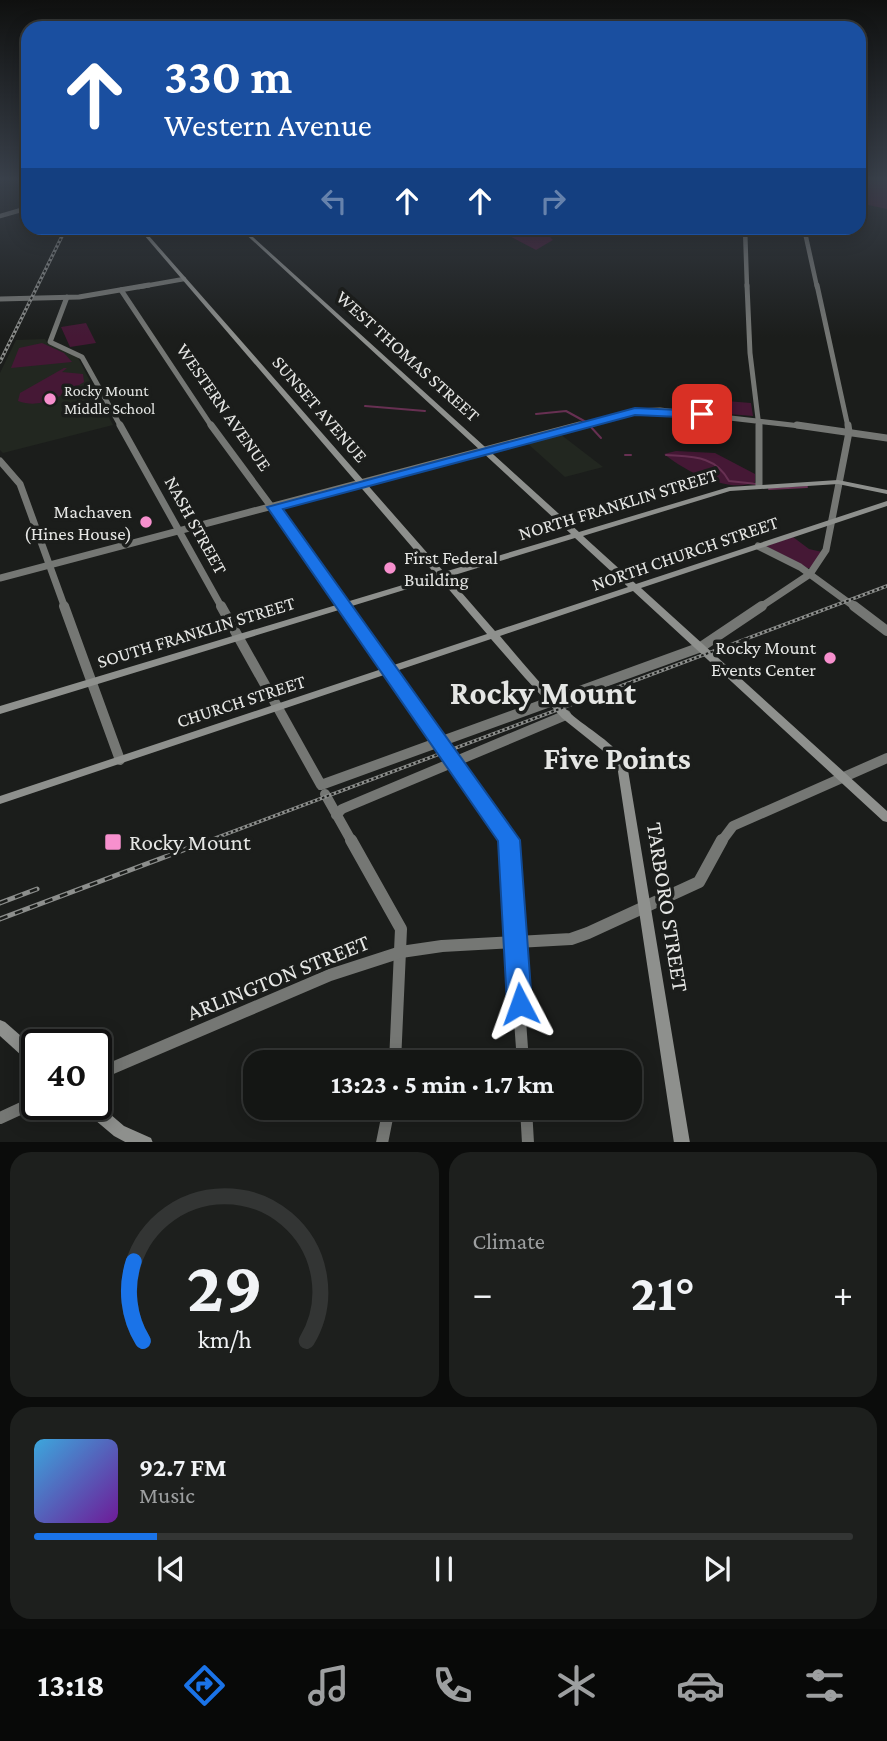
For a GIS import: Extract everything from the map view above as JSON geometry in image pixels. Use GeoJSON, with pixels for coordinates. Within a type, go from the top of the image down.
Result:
{"type":"FeatureCollection","features":[{"type":"Feature","properties":{"kind":"main road","name":"SUNSET AVENUE"},"geometry":{"type":"LineString","coordinates":[[146,235],[559,708]]}},
{"type":"Feature","properties":{"kind":"main road","name":"WEST THOMAS STREET"},"geometry":{"type":"LineString","coordinates":[[249,235],[887,818]]}},
{"type":"Feature","properties":{"kind":"main road","name":"NORTH FRANKLIN STREET"},"geometry":{"type":"LineString","coordinates":[[443,576],[729,489],[838,482],[887,492]]}},
{"type":"Feature","properties":{"kind":"main road","name":"NORTH CHURCH STREET"},"geometry":{"type":"LineString","coordinates":[[493,635],[887,502]]}},
{"type":"Feature","properties":{"kind":"main road","name":"SOUTH FRANKLIN STREET"},"geometry":{"type":"LineString","coordinates":[[0,710],[443,576]]}},
{"type":"Feature","properties":{"kind":"main road","name":"CHURCH STREET"},"geometry":{"type":"LineString","coordinates":[[0,800],[493,635]]}},
{"type":"Feature","properties":{"kind":"main road","name":"TARBORO STREET"},"geometry":{"type":"LineString","coordinates":[[559,708],[616,755],[622,764],[682,1142]]}},
{"type":"Feature","properties":{"kind":"main road"},"geometry":{"type":"LineString","coordinates":[[4,1030],[21,1045]]}},
{"type":"Feature","properties":{"kind":"main road"},"geometry":{"type":"LineString","coordinates":[[107,1121],[119,1131],[144,1142]]}},
{"type":"Feature","properties":{"kind":"street"},"geometry":{"type":"LineString","coordinates":[[745,235],[750,353],[759,420],[760,485]]}},
{"type":"Feature","properties":{"kind":"street"},"geometry":{"type":"LineString","coordinates":[[323,790],[559,708],[704,649],[810,574],[826,550],[849,432],[806,235]]}},
{"type":"Feature","properties":{"kind":"street"},"geometry":{"type":"LineString","coordinates":[[0,299],[67,297],[184,279]]}},
{"type":"Feature","properties":{"kind":"street","name":"WESTERN AVENUE"},"geometry":{"type":"LineString","coordinates":[[121,290],[218,436],[274,507],[509,840],[522,1050]]}},
{"type":"Feature","properties":{"kind":"street","name":"NASH STREET"},"geometry":{"type":"LineString","coordinates":[[67,297],[50,342],[82,357],[401,929],[396,1050]]}},
{"type":"Feature","properties":{"kind":"street"},"geometry":{"type":"LineString","coordinates":[[0,578],[635,411],[660,410],[759,420],[887,438]]}},
{"type":"Feature","properties":{"kind":"street"},"geometry":{"type":"LineString","coordinates":[[0,461],[20,484],[120,760]]}},
{"type":"Feature","properties":{"kind":"street"},"geometry":{"type":"LineString","coordinates":[[758,546],[810,574],[887,631]]}},
{"type":"Feature","properties":{"kind":"street"},"geometry":{"type":"LineString","coordinates":[[336,815],[342,809],[454,761],[559,708]]}},
{"type":"Feature","properties":{"kind":"street","name":"ARLINGTON STREET"},"geometry":{"type":"LineString","coordinates":[[112,1069],[330,975],[401,952],[442,946],[571,939],[699,882],[706,875],[723,835],[733,826],[887,758]]}},
{"type":"Feature","properties":{"kind":"street"},"geometry":{"type":"LineString","coordinates":[[0,1118],[21,1108]]}},
{"type":"Feature","properties":{"kind":"street"},"geometry":{"type":"LineString","coordinates":[[382,1142],[387,1120]]}},
{"type":"Feature","properties":{"kind":"street"},"geometry":{"type":"LineString","coordinates":[[527,1120],[528,1142]]}},
{"type":"Feature","properties":{"kind":"shaded area"},"geometry":{"type":"Polygon","coordinates":[[[508,235],[568,235],[550,237],[553,240],[536,250],[508,235]]]}},
{"type":"Feature","properties":{"kind":"shaded area"},"geometry":{"type":"Polygon","coordinates":[[[86,323],[96,343],[70,347],[61,327],[86,323]]]}},
{"type":"Feature","properties":{"kind":"shaded area","name":"Rocky Mount Middle School"},"geometry":{"type":"Polygon","coordinates":[[[45,339],[48,344],[77,356],[113,425],[3,453],[0,450],[0,373],[16,340],[45,339]]]}},
{"type":"Feature","properties":{"kind":"shaded area"},"geometry":{"type":"Polygon","coordinates":[[[42,343],[64,353],[72,362],[11,368],[19,348],[42,343]]]}},
{"type":"Feature","properties":{"kind":"shaded area"},"geometry":{"type":"Polygon","coordinates":[[[67,368],[62,372],[83,374],[84,382],[44,402],[36,404],[18,401],[20,393],[67,368]]]}},
{"type":"Feature","properties":{"kind":"shaded area"},"geometry":{"type":"Polygon","coordinates":[[[692,385],[724,388],[726,401],[751,403],[753,416],[692,411],[692,385]]]}},
{"type":"Feature","properties":{"kind":"shaded area"},"geometry":{"type":"Polygon","coordinates":[[[560,434],[603,467],[565,477],[527,443],[560,434]]]}},
{"type":"Feature","properties":{"kind":"shaded area"},"geometry":{"type":"Polygon","coordinates":[[[676,451],[715,453],[755,474],[755,482],[732,485],[707,479],[664,454],[676,451]]]}},
{"type":"Feature","properties":{"kind":"shaded area"},"geometry":{"type":"Polygon","coordinates":[[[793,537],[809,549],[822,552],[812,568],[807,568],[766,546],[793,537]]]}},
{"type":"Feature","properties":{"kind":"waterway"},"geometry":{"type":"LineString","coordinates":[[365,406],[425,411]]}},
{"type":"Feature","properties":{"kind":"waterway"},"geometry":{"type":"LineString","coordinates":[[536,414],[566,411],[586,422]]}},
{"type":"Feature","properties":{"kind":"waterway"},"geometry":{"type":"LineString","coordinates":[[590,426],[601,438]]}},
{"type":"Feature","properties":{"kind":"waterway"},"geometry":{"type":"LineString","coordinates":[[625,455],[631,455]]}},
{"type":"Feature","properties":{"kind":"waterway"},"geometry":{"type":"LineString","coordinates":[[666,455],[702,459],[717,466],[729,481],[757,484]]}},
{"type":"Feature","properties":{"kind":"waterway"},"geometry":{"type":"LineString","coordinates":[[769,489],[807,487]]}},
{"type":"Feature","properties":{"kind":"railway"},"geometry":{"type":"LineString","coordinates":[[0,362],[63,235]]}},
{"type":"Feature","properties":{"kind":"railway"},"geometry":{"type":"LineString","coordinates":[[205,842],[887,586]]}},
{"type":"Feature","properties":{"kind":"railway"},"geometry":{"type":"LineString","coordinates":[[0,919],[210,840]]}},
{"type":"Feature","properties":{"kind":"railway"},"geometry":{"type":"LineString","coordinates":[[0,903],[37,889]]}},
{"type":"Feature","properties":{"kind":"place","name":"Rocky Mount Middle School"},"geometry":{"type":"Point","coordinates":[50,399]}},
{"type":"Feature","properties":{"kind":"place","name":"Machaven (Hines House)"},"geometry":{"type":"Point","coordinates":[146,522]}},
{"type":"Feature","properties":{"kind":"place","name":"First Federal Building"},"geometry":{"type":"Point","coordinates":[390,568]}},
{"type":"Feature","properties":{"kind":"place","name":"Rocky Mount Events Center"},"geometry":{"type":"Point","coordinates":[830,658]}},
{"type":"Feature","properties":{"kind":"place","name":"Rocky Mount"},"geometry":{"type":"Point","coordinates":[113,842]}},
{"type":"Feature","properties":{"kind":"district","name":"Rocky Mount"},"geometry":{"type":"Point","coordinates":[543,692]}},
{"type":"Feature","properties":{"kind":"district","name":"Five Points"},"geometry":{"type":"Point","coordinates":[617,758]}},
{"type":"Feature","properties":{"kind":"route"},"geometry":{"type":"LineString","coordinates":[[520,1004],[509,840],[439,737],[274,507],[635,411],[660,410],[702,414]]}}]}
